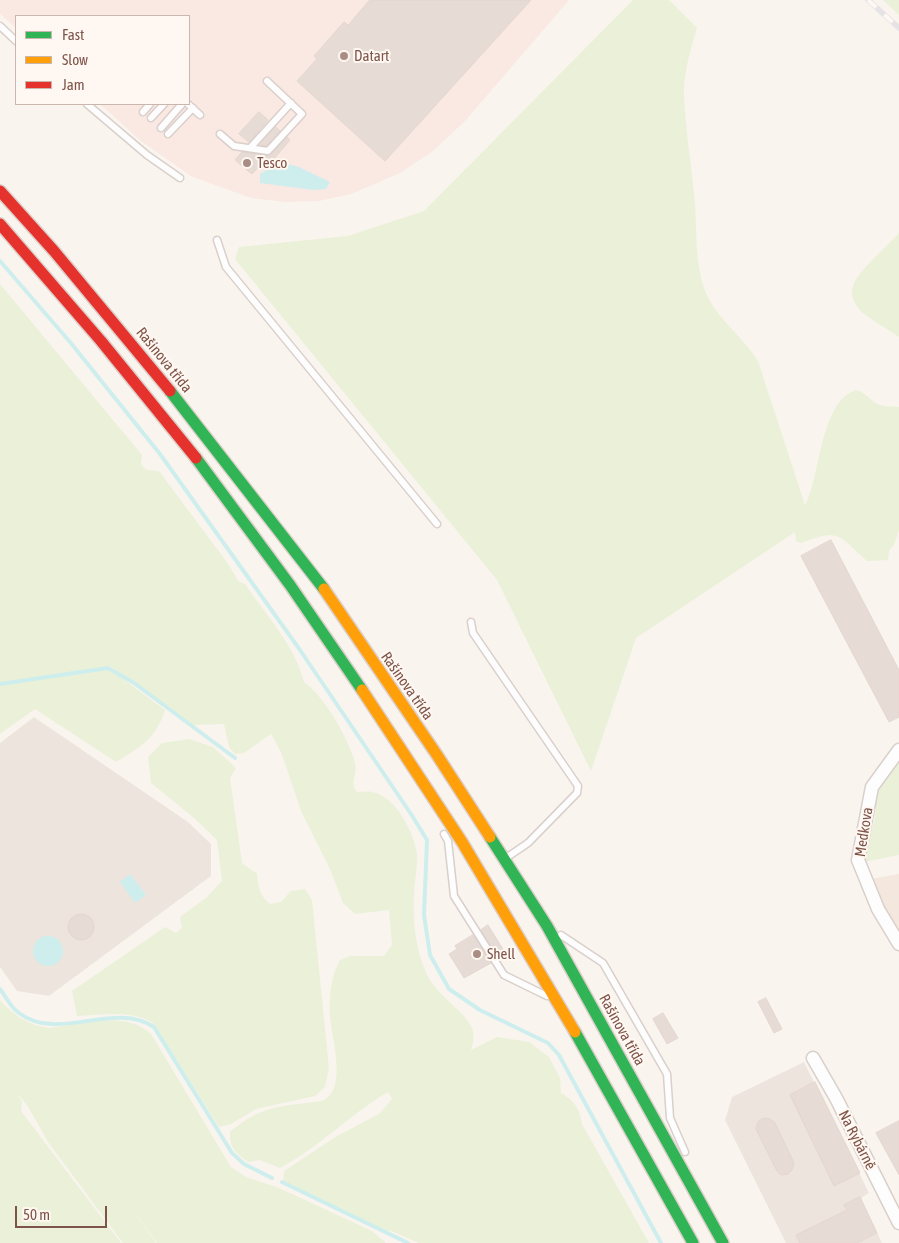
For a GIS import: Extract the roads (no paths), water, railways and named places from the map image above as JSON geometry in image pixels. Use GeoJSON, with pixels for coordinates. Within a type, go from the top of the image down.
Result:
{"type":"FeatureCollection","features":[{"type":"Feature","properties":{"kind":"main road","name":"Rašínova třída"},"geometry":{"type":"LineString","coordinates":[[0,191],[54,251],[155,372],[324,588],[437,755],[547,926],[688,1178],[722,1243]]}},
{"type":"Feature","properties":{"kind":"main road"},"geometry":{"type":"LineString","coordinates":[[0,224],[139,386],[227,500],[351,673],[427,786],[559,1001],[610,1088],[693,1243]]}},
{"type":"Feature","properties":{"kind":"street","name":"Medkova"},"geometry":{"type":"LineString","coordinates":[[899,750],[872,787],[858,860],[878,909],[899,944]]}},
{"type":"Feature","properties":{"kind":"street","name":"Na Rybárně"},"geometry":{"type":"LineString","coordinates":[[813,1058],[836,1098],[899,1223]]}},
{"type":"Feature","properties":{"kind":"lane"},"geometry":{"type":"LineString","coordinates":[[0,26],[15,40]]}},
{"type":"Feature","properties":{"kind":"lane"},"geometry":{"type":"LineString","coordinates":[[220,134],[234,146],[268,151],[302,114],[267,81]]}},
{"type":"Feature","properties":{"kind":"lane"},"geometry":{"type":"LineString","coordinates":[[250,148],[291,104]]}},
{"type":"Feature","properties":{"kind":"lane"},"geometry":{"type":"LineString","coordinates":[[89,105],[147,155],[180,178]]}},
{"type":"Feature","properties":{"kind":"lane"},"geometry":{"type":"LineString","coordinates":[[143,112],[149,105]]}},
{"type":"Feature","properties":{"kind":"lane"},"geometry":{"type":"LineString","coordinates":[[150,118],[163,105]]}},
{"type":"Feature","properties":{"kind":"lane"},"geometry":{"type":"LineString","coordinates":[[161,128],[181,105]]}},
{"type":"Feature","properties":{"kind":"lane"},"geometry":{"type":"LineString","coordinates":[[168,134],[190,106],[200,115]]}},
{"type":"Feature","properties":{"kind":"lane"},"geometry":{"type":"LineString","coordinates":[[216,240],[226,267],[437,524]]}},
{"type":"Feature","properties":{"kind":"lane"},"geometry":{"type":"LineString","coordinates":[[471,622],[473,633],[578,786],[577,793],[528,843],[505,859]]}},
{"type":"Feature","properties":{"kind":"lane"},"geometry":{"type":"LineString","coordinates":[[427,786],[431,810]]}},
{"type":"Feature","properties":{"kind":"lane"},"geometry":{"type":"LineString","coordinates":[[440,825],[448,841],[454,896],[504,975],[559,1001]]}},
{"type":"Feature","properties":{"kind":"lane"},"geometry":{"type":"LineString","coordinates":[[547,926],[603,963],[667,1074],[670,1118],[687,1156],[688,1178]]}},
{"type":"Feature","properties":{"kind":"water"},"geometry":{"type":"Polygon","coordinates":[[[281,162],[299,167],[330,182],[326,189],[313,190],[260,183],[260,174],[281,162]]]}},
{"type":"Feature","properties":{"kind":"water"},"geometry":{"type":"Polygon","coordinates":[[[130,874],[146,895],[135,903],[120,882],[130,874]]]}},
{"type":"Feature","properties":{"kind":"water"},"geometry":{"type":"Polygon","coordinates":[[[48,936],[59,940],[63,951],[59,962],[48,966],[37,962],[33,951],[37,940],[48,936]]]}},
{"type":"Feature","properties":{"kind":"waterway"},"geometry":{"type":"LineString","coordinates":[[0,261],[70,342],[160,454],[300,650],[411,814],[427,840],[424,915],[430,955],[449,989],[480,1010],[548,1043],[559,1055],[661,1243]]}},
{"type":"Feature","properties":{"kind":"waterway"},"geometry":{"type":"LineString","coordinates":[[0,684],[108,668],[134,683],[235,758]]}},
{"type":"Feature","properties":{"kind":"waterway"},"geometry":{"type":"LineString","coordinates":[[0,989],[16,1011],[34,1021],[51,1024],[122,1018],[139,1020],[154,1027],[232,1153],[244,1164],[272,1178]]}},
{"type":"Feature","properties":{"kind":"waterway"},"geometry":{"type":"LineString","coordinates":[[282,1182],[408,1243]]}},
{"type":"Feature","properties":{"kind":"railway"},"geometry":{"type":"LineString","coordinates":[[868,0],[899,28]]}},
{"type":"Feature","properties":{"kind":"place","name":"Datart"},"geometry":{"type":"Point","coordinates":[344,56]}},
{"type":"Feature","properties":{"kind":"place","name":"Tesco"},"geometry":{"type":"Point","coordinates":[247,163]}},
{"type":"Feature","properties":{"kind":"place","name":"Shell"},"geometry":{"type":"Point","coordinates":[477,954]}}]}
